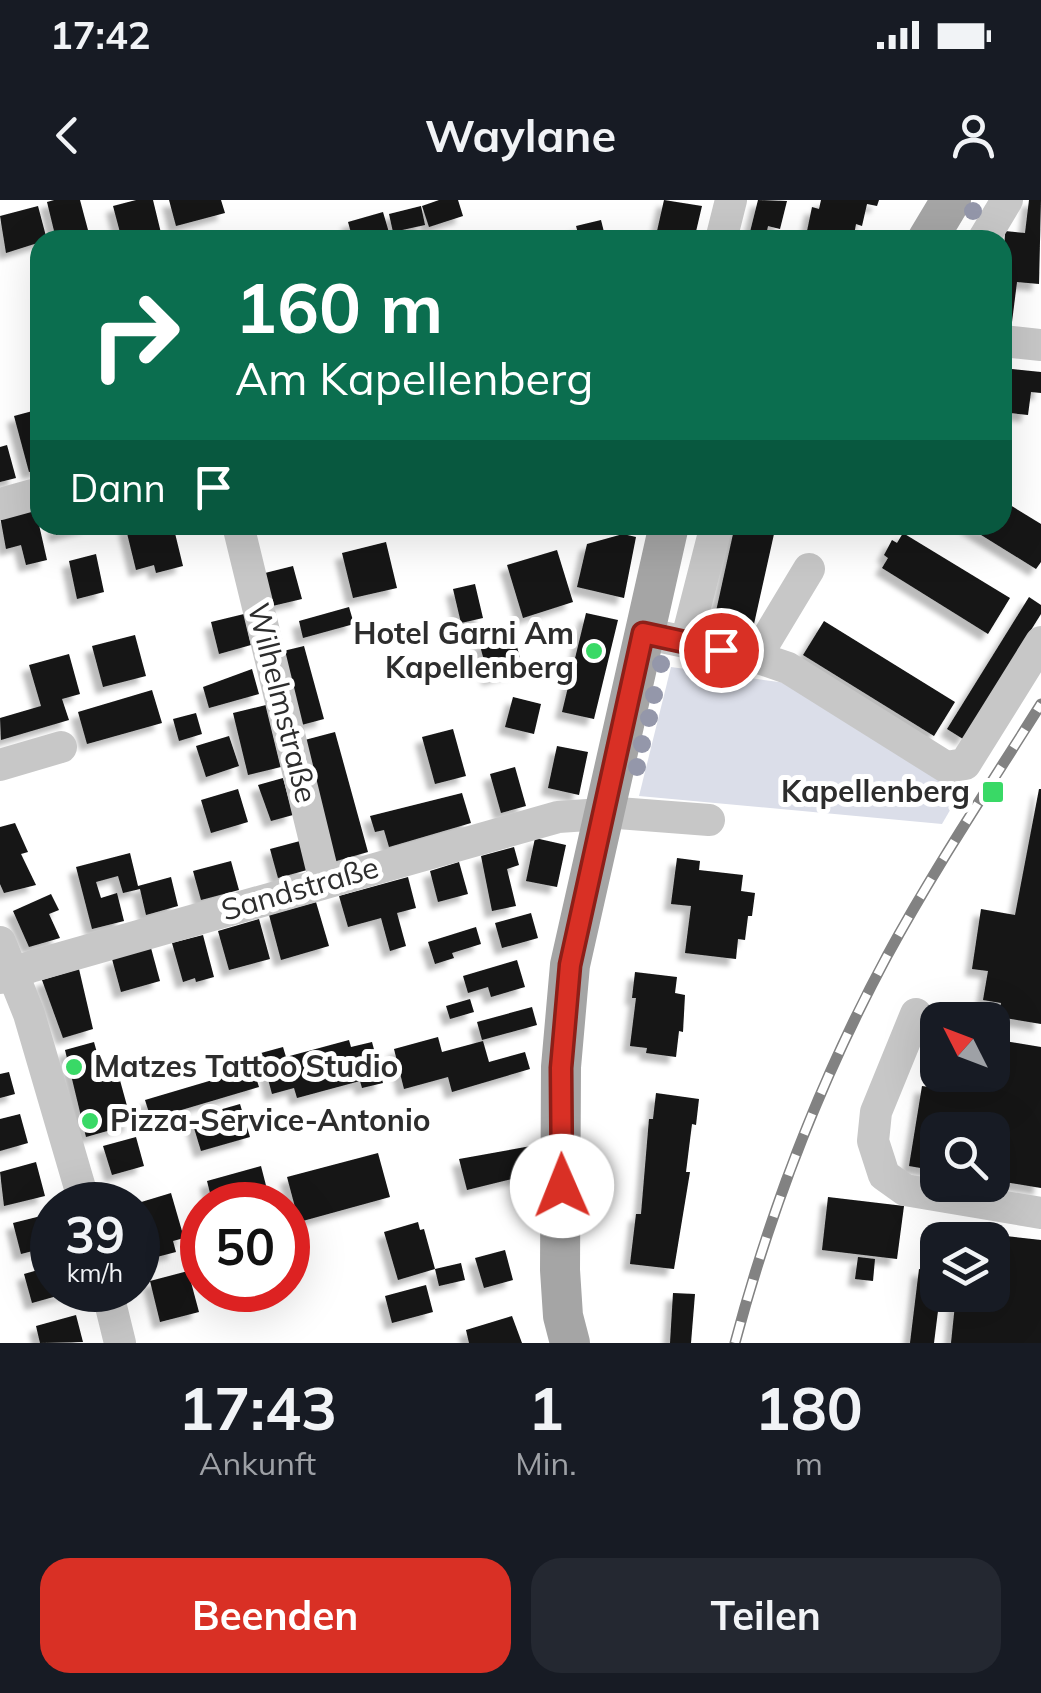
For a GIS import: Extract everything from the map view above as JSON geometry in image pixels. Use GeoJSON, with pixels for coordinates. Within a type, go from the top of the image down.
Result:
{"type":"FeatureCollection","features":[{"type":"Feature","properties":{"kind":"main road"},"geometry":{"type":"LineString","coordinates":[[933,230],[951,200]]}},
{"type":"Feature","properties":{"kind":"main road"},"geometry":{"type":"LineString","coordinates":[[570,1343],[562,1294],[561,1068],[570,965],[667,535]]}},
{"type":"Feature","properties":{"kind":"main road"},"geometry":{"type":"LineString","coordinates":[[562,1186],[582,1343]]}},
{"type":"Feature","properties":{"kind":"street"},"geometry":{"type":"LineString","coordinates":[[724,230],[731,200]]}},
{"type":"Feature","properties":{"kind":"street"},"geometry":{"type":"LineString","coordinates":[[989,230],[1007,200]]}},
{"type":"Feature","properties":{"kind":"street"},"geometry":{"type":"LineString","coordinates":[[1012,342],[1041,345]]}},
{"type":"Feature","properties":{"kind":"street"},"geometry":{"type":"LineString","coordinates":[[0,504],[30,496]]}},
{"type":"Feature","properties":{"kind":"street","name":"Wilhelmstraße"},"geometry":{"type":"LineString","coordinates":[[240,535],[325,882]]}},
{"type":"Feature","properties":{"kind":"street"},"geometry":{"type":"LineString","coordinates":[[686,642],[713,535]]}},
{"type":"Feature","properties":{"kind":"street"},"geometry":{"type":"LineString","coordinates":[[756,657],[809,569]]}},
{"type":"Feature","properties":{"kind":"street"},"geometry":{"type":"LineString","coordinates":[[643,633],[756,657],[788,668],[946,767],[965,764],[1041,642]]}},
{"type":"Feature","properties":{"kind":"street"},"geometry":{"type":"LineString","coordinates":[[0,764],[61,747]]}},
{"type":"Feature","properties":{"kind":"street","name":"Sandstraße"},"geometry":{"type":"LineString","coordinates":[[7,976],[558,817],[602,813],[708,820]]}},
{"type":"Feature","properties":{"kind":"street"},"geometry":{"type":"LineString","coordinates":[[0,942],[7,976],[29,1014],[78,1182]]}},
{"type":"Feature","properties":{"kind":"street"},"geometry":{"type":"LineString","coordinates":[[916,1014],[876,1112],[872,1141],[884,1175],[906,1190],[1041,1214]]}},
{"type":"Feature","properties":{"kind":"street"},"geometry":{"type":"LineString","coordinates":[[112,1312],[120,1343]]}},
{"type":"Feature","properties":{"kind":"shaded area"},"geometry":{"type":"Polygon","coordinates":[[[671,667],[786,683],[960,793],[942,824],[639,796],[671,667]]]}},
{"type":"Feature","properties":{"kind":"building"},"geometry":{"type":"Polygon","coordinates":[[[80,200],[88,230],[54,230],[47,202],[80,200]]]}},
{"type":"Feature","properties":{"kind":"building"},"geometry":{"type":"Polygon","coordinates":[[[153,200],[160,230],[119,230],[113,206],[153,200]]]}},
{"type":"Feature","properties":{"kind":"building"},"geometry":{"type":"Polygon","coordinates":[[[169,200],[221,200],[225,213],[176,226],[169,200]]]}},
{"type":"Feature","properties":{"kind":"building"},"geometry":{"type":"Polygon","coordinates":[[[439,200],[458,200],[463,216],[429,227],[422,206],[439,200]]]}},
{"type":"Feature","properties":{"kind":"building"},"geometry":{"type":"Polygon","coordinates":[[[664,200],[702,206],[696,230],[657,230],[664,200]]]}},
{"type":"Feature","properties":{"kind":"building"},"geometry":{"type":"Polygon","coordinates":[[[758,200],[787,201],[780,229],[768,226],[767,230],[750,230],[758,200]]]}},
{"type":"Feature","properties":{"kind":"building"},"geometry":{"type":"Polygon","coordinates":[[[821,200],[879,200],[877,206],[867,204],[862,226],[856,224],[855,230],[807,230],[812,207],[819,209],[821,200]]]}},
{"type":"Feature","properties":{"kind":"building"},"geometry":{"type":"Polygon","coordinates":[[[1029,200],[1041,200],[1039,284],[1017,282],[1012,322],[1012,232],[1025,233],[1029,200]]]}},
{"type":"Feature","properties":{"kind":"building"},"geometry":{"type":"Polygon","coordinates":[[[38,206],[44,230],[30,230],[30,245],[6,253],[0,216],[38,206]]]}},
{"type":"Feature","properties":{"kind":"building"},"geometry":{"type":"Polygon","coordinates":[[[421,206],[425,225],[393,230],[389,214],[421,206]]]}},
{"type":"Feature","properties":{"kind":"building"},"geometry":{"type":"Polygon","coordinates":[[[383,212],[388,230],[350,230],[348,222],[383,212]]]}},
{"type":"Feature","properties":{"kind":"building"},"geometry":{"type":"Polygon","coordinates":[[[601,220],[604,230],[577,230],[576,226],[601,220]]]}},
{"type":"Feature","properties":{"kind":"building"},"geometry":{"type":"Polygon","coordinates":[[[1012,369],[1041,372],[1041,393],[1031,392],[1028,415],[1012,413],[1012,369]]]}},
{"type":"Feature","properties":{"kind":"building"},"geometry":{"type":"Polygon","coordinates":[[[30,412],[30,472],[29,472],[14,416],[30,412]]]}},
{"type":"Feature","properties":{"kind":"building"},"geometry":{"type":"Polygon","coordinates":[[[7,445],[16,478],[0,482],[0,447],[7,445]]]}},
{"type":"Feature","properties":{"kind":"building"},"geometry":{"type":"Polygon","coordinates":[[[1012,506],[1041,524],[1041,562],[1036,569],[981,535],[1012,535],[1012,506]]]}},
{"type":"Feature","properties":{"kind":"building"},"geometry":{"type":"Polygon","coordinates":[[[30,508],[30,535],[41,535],[47,560],[26,565],[21,545],[6,549],[0,516],[30,508]]]}},
{"type":"Feature","properties":{"kind":"building"},"geometry":{"type":"Polygon","coordinates":[[[127,535],[175,535],[183,566],[156,573],[154,565],[136,570],[127,535]]]}},
{"type":"Feature","properties":{"kind":"building"},"geometry":{"type":"Polygon","coordinates":[[[619,535],[636,537],[624,598],[577,587],[587,544],[619,535]]]}},
{"type":"Feature","properties":{"kind":"building"},"geometry":{"type":"Polygon","coordinates":[[[733,535],[774,535],[750,642],[711,634],[733,535]]]}},
{"type":"Feature","properties":{"kind":"building"},"geometry":{"type":"Polygon","coordinates":[[[906,535],[1010,598],[988,634],[882,568],[892,540],[897,543],[906,535]]]}},
{"type":"Feature","properties":{"kind":"building"},"geometry":{"type":"Polygon","coordinates":[[[386,542],[397,588],[353,598],[342,553],[386,542]]]}},
{"type":"Feature","properties":{"kind":"building"},"geometry":{"type":"Polygon","coordinates":[[[557,550],[573,602],[523,618],[507,565],[557,550]]]}},
{"type":"Feature","properties":{"kind":"building"},"geometry":{"type":"Polygon","coordinates":[[[96,554],[104,592],[77,599],[69,561],[96,554]]]}},
{"type":"Feature","properties":{"kind":"building"},"geometry":{"type":"Polygon","coordinates":[[[293,566],[302,599],[268,607],[261,574],[293,566]]]}},
{"type":"Feature","properties":{"kind":"building"},"geometry":{"type":"Polygon","coordinates":[[[475,584],[483,618],[461,623],[453,589],[475,584]]]}},
{"type":"Feature","properties":{"kind":"building"},"geometry":{"type":"Polygon","coordinates":[[[1029,597],[1041,605],[1041,614],[963,739],[947,729],[1029,597]]]}},
{"type":"Feature","properties":{"kind":"building"},"geometry":{"type":"Polygon","coordinates":[[[349,607],[354,624],[303,638],[299,621],[349,607]]]}},
{"type":"Feature","properties":{"kind":"building","name":"Hotel Garni Am Kapellenberg"},"geometry":{"type":"Polygon","coordinates":[[[586,613],[618,620],[594,719],[562,712],[586,613]]]}},
{"type":"Feature","properties":{"kind":"building"},"geometry":{"type":"Polygon","coordinates":[[[244,614],[251,645],[219,654],[211,622],[244,614]]]}},
{"type":"Feature","properties":{"kind":"building"},"geometry":{"type":"Polygon","coordinates":[[[824,621],[955,702],[934,736],[803,655],[824,621]]]}},
{"type":"Feature","properties":{"kind":"building"},"geometry":{"type":"Polygon","coordinates":[[[513,632],[523,669],[489,679],[479,642],[513,632]]]}},
{"type":"Feature","properties":{"kind":"building"},"geometry":{"type":"Polygon","coordinates":[[[135,635],[146,676],[103,687],[92,646],[135,635]]]}},
{"type":"Feature","properties":{"kind":"building"},"geometry":{"type":"Polygon","coordinates":[[[304,646],[324,719],[294,727],[275,653],[304,646]]]}},
{"type":"Feature","properties":{"kind":"building"},"geometry":{"type":"Polygon","coordinates":[[[69,654],[80,694],[62,699],[69,720],[1,740],[0,718],[41,706],[29,665],[69,654]]]}},
{"type":"Feature","properties":{"kind":"building"},"geometry":{"type":"Polygon","coordinates":[[[252,669],[259,694],[209,708],[203,687],[252,669]]]}},
{"type":"Feature","properties":{"kind":"building"},"geometry":{"type":"Polygon","coordinates":[[[152,690],[162,723],[87,744],[78,712],[152,690]]]}},
{"type":"Feature","properties":{"kind":"building"},"geometry":{"type":"Polygon","coordinates":[[[513,697],[541,704],[534,734],[505,727],[513,697]]]}},
{"type":"Feature","properties":{"kind":"building"},"geometry":{"type":"Polygon","coordinates":[[[266,705],[281,767],[248,775],[233,713],[266,705]]]}},
{"type":"Feature","properties":{"kind":"building"},"geometry":{"type":"Polygon","coordinates":[[[196,713],[202,734],[179,741],[173,719],[196,713]]]}},
{"type":"Feature","properties":{"kind":"building"},"geometry":{"type":"Polygon","coordinates":[[[453,729],[466,776],[435,784],[422,737],[453,729]]]}},
{"type":"Feature","properties":{"kind":"building"},"geometry":{"type":"Polygon","coordinates":[[[335,732],[368,852],[333,862],[301,741],[335,732]]]}},
{"type":"Feature","properties":{"kind":"building"},"geometry":{"type":"Polygon","coordinates":[[[229,736],[239,766],[206,777],[196,746],[229,736]]]}},
{"type":"Feature","properties":{"kind":"building"},"geometry":{"type":"Polygon","coordinates":[[[557,746],[588,752],[579,795],[548,788],[557,746]]]}},
{"type":"Feature","properties":{"kind":"building"},"geometry":{"type":"Polygon","coordinates":[[[515,767],[526,806],[501,813],[490,774],[515,767]]]}},
{"type":"Feature","properties":{"kind":"building"},"geometry":{"type":"Polygon","coordinates":[[[283,778],[293,815],[271,821],[258,785],[283,778]]]}},
{"type":"Feature","properties":{"kind":"building"},"geometry":{"type":"Polygon","coordinates":[[[238,789],[248,822],[211,833],[201,800],[238,789]]]}},
{"type":"Feature","properties":{"kind":"building"},"geometry":{"type":"Polygon","coordinates":[[[1041,789],[1041,1024],[1010,1019],[1010,1002],[983,1000],[988,971],[972,969],[981,909],[1015,915],[1041,789]]]}},
{"type":"Feature","properties":{"kind":"building"},"geometry":{"type":"Polygon","coordinates":[[[462,793],[471,823],[389,847],[384,830],[375,832],[370,816],[462,793]]]}},
{"type":"Feature","properties":{"kind":"building"},"geometry":{"type":"Polygon","coordinates":[[[15,823],[28,852],[21,854],[36,885],[4,893],[0,884],[0,827],[15,823]]]}},
{"type":"Feature","properties":{"kind":"building"},"geometry":{"type":"Polygon","coordinates":[[[535,838],[566,845],[557,887],[526,881],[535,838]]]}},
{"type":"Feature","properties":{"kind":"building"},"geometry":{"type":"Polygon","coordinates":[[[300,841],[307,870],[278,878],[270,849],[300,841]]]}},
{"type":"Feature","properties":{"kind":"building"},"geometry":{"type":"Polygon","coordinates":[[[514,847],[519,865],[507,869],[516,906],[492,911],[481,856],[514,847]]]}},
{"type":"Feature","properties":{"kind":"building"},"geometry":{"type":"Polygon","coordinates":[[[130,853],[138,886],[171,877],[178,906],[146,915],[140,889],[123,893],[118,876],[96,882],[101,898],[117,893],[124,921],[92,929],[76,867],[130,853]]]}},
{"type":"Feature","properties":{"kind":"building"},"geometry":{"type":"Polygon","coordinates":[[[677,858],[700,861],[699,870],[743,875],[741,891],[755,893],[745,940],[738,939],[736,959],[685,953],[691,906],[671,904],[677,858]]]}},
{"type":"Feature","properties":{"kind":"building"},"geometry":{"type":"Polygon","coordinates":[[[231,861],[239,890],[201,900],[193,871],[231,861]]]}},
{"type":"Feature","properties":{"kind":"building"},"geometry":{"type":"Polygon","coordinates":[[[459,862],[468,894],[438,902],[430,871],[459,862]]]}},
{"type":"Feature","properties":{"kind":"building"},"geometry":{"type":"Polygon","coordinates":[[[408,877],[416,908],[397,913],[406,946],[390,951],[381,918],[348,927],[339,896],[408,877]]]}},
{"type":"Feature","properties":{"kind":"building"},"geometry":{"type":"Polygon","coordinates":[[[51,894],[59,910],[49,914],[60,938],[29,947],[13,911],[51,894]]]}},
{"type":"Feature","properties":{"kind":"building"},"geometry":{"type":"Polygon","coordinates":[[[316,902],[329,946],[281,960],[269,915],[316,902]]]}},
{"type":"Feature","properties":{"kind":"building"},"geometry":{"type":"Polygon","coordinates":[[[531,913],[538,938],[502,948],[495,923],[531,913]]]}},
{"type":"Feature","properties":{"kind":"building"},"geometry":{"type":"Polygon","coordinates":[[[259,919],[270,959],[229,970],[218,931],[259,919]]]}},
{"type":"Feature","properties":{"kind":"building"},"geometry":{"type":"Polygon","coordinates":[[[476,927],[481,944],[452,953],[454,958],[435,964],[428,942],[476,927]]]}},
{"type":"Feature","properties":{"kind":"building"},"geometry":{"type":"Polygon","coordinates":[[[203,935],[214,977],[183,982],[172,943],[203,935]]]}},
{"type":"Feature","properties":{"kind":"building"},"geometry":{"type":"Polygon","coordinates":[[[151,948],[160,981],[121,992],[112,959],[151,948]]]}},
{"type":"Feature","properties":{"kind":"building"},"geometry":{"type":"Polygon","coordinates":[[[517,960],[525,987],[491,997],[488,987],[468,993],[463,976],[517,960]]]}},
{"type":"Feature","properties":{"kind":"building"},"geometry":{"type":"Polygon","coordinates":[[[79,969],[93,1029],[63,1038],[42,980],[79,969]]]}},
{"type":"Feature","properties":{"kind":"building"},"geometry":{"type":"Polygon","coordinates":[[[635,972],[677,977],[675,993],[685,995],[683,1032],[679,1031],[676,1057],[646,1053],[647,1048],[630,1046],[635,972]]]}},
{"type":"Feature","properties":{"kind":"building"},"geometry":{"type":"Polygon","coordinates":[[[470,999],[474,1012],[450,1019],[446,1006],[470,999]]]}},
{"type":"Feature","properties":{"kind":"building"},"geometry":{"type":"Polygon","coordinates":[[[532,1007],[537,1025],[482,1040],[477,1022],[532,1007]]]}},
{"type":"Feature","properties":{"kind":"building"},"geometry":{"type":"Polygon","coordinates":[[[438,1037],[442,1052],[483,1041],[489,1062],[525,1052],[530,1069],[452,1092],[448,1077],[404,1089],[394,1049],[438,1037]]]}},
{"type":"Feature","properties":{"kind":"building"},"geometry":{"type":"Polygon","coordinates":[[[349,1040],[351,1047],[372,1042],[383,1083],[362,1088],[360,1081],[297,1098],[294,1088],[272,1094],[261,1053],[283,1047],[286,1057],[349,1040]]]}},
{"type":"Feature","properties":{"kind":"building"},"geometry":{"type":"Polygon","coordinates":[[[94,1042],[104,1078],[118,1073],[132,1124],[86,1137],[65,1050],[94,1042]]]}},
{"type":"Feature","properties":{"kind":"building"},"geometry":{"type":"Polygon","coordinates":[[[1010,1042],[1041,1047],[1041,1188],[1010,1183],[1010,1112],[920,1112],[920,1168],[909,1166],[921,1092],[1010,1092],[1010,1042]]]}},
{"type":"Feature","properties":{"kind":"building"},"geometry":{"type":"Polygon","coordinates":[[[253,1068],[259,1087],[151,1119],[145,1100],[253,1068]]]}},
{"type":"Feature","properties":{"kind":"building"},"geometry":{"type":"Polygon","coordinates":[[[9,1072],[15,1094],[0,1098],[0,1074],[9,1072]]]}},
{"type":"Feature","properties":{"kind":"building"},"geometry":{"type":"Polygon","coordinates":[[[656,1093],[699,1099],[696,1125],[692,1124],[686,1172],[690,1172],[674,1269],[630,1264],[636,1214],[641,1214],[649,1119],[653,1119],[656,1093]]]}},
{"type":"Feature","properties":{"kind":"building"},"geometry":{"type":"Polygon","coordinates":[[[240,1104],[250,1137],[201,1151],[191,1118],[240,1104]]]}},
{"type":"Feature","properties":{"kind":"building"},"geometry":{"type":"Polygon","coordinates":[[[20,1114],[28,1143],[0,1151],[0,1119],[20,1114]]]}},
{"type":"Feature","properties":{"kind":"building"},"geometry":{"type":"Polygon","coordinates":[[[136,1137],[144,1166],[112,1175],[103,1146],[136,1137]]]}},
{"type":"Feature","properties":{"kind":"building"},"geometry":{"type":"Polygon","coordinates":[[[531,1146],[532,1174],[467,1190],[459,1159],[531,1146]]]}},
{"type":"Feature","properties":{"kind":"building"},"geometry":{"type":"Polygon","coordinates":[[[378,1153],[390,1197],[310,1219],[310,1182],[288,1182],[287,1177],[378,1153]]]}},
{"type":"Feature","properties":{"kind":"building"},"geometry":{"type":"Polygon","coordinates":[[[36,1162],[41,1182],[30,1182],[30,1200],[4,1206],[0,1172],[36,1162]]]}},
{"type":"Feature","properties":{"kind":"building"},"geometry":{"type":"Polygon","coordinates":[[[261,1166],[265,1182],[207,1182],[261,1166]]]}},
{"type":"Feature","properties":{"kind":"building"},"geometry":{"type":"Polygon","coordinates":[[[171,1193],[180,1239],[173,1241],[176,1252],[160,1256],[160,1196],[171,1193]]]}},
{"type":"Feature","properties":{"kind":"building"},"geometry":{"type":"Polygon","coordinates":[[[828,1197],[904,1206],[897,1259],[822,1250],[828,1197]]]}},
{"type":"Feature","properties":{"kind":"building"},"geometry":{"type":"Polygon","coordinates":[[[30,1219],[30,1252],[21,1254],[13,1223],[30,1219]]]}},
{"type":"Feature","properties":{"kind":"building"},"geometry":{"type":"Polygon","coordinates":[[[418,1222],[420,1230],[424,1229],[435,1269],[398,1280],[384,1232],[418,1222]]]}},
{"type":"Feature","properties":{"kind":"building"},"geometry":{"type":"Polygon","coordinates":[[[1010,1236],[1041,1240],[1041,1343],[951,1343],[954,1312],[1010,1312],[1010,1236]]]}},
{"type":"Feature","properties":{"kind":"building"},"geometry":{"type":"Polygon","coordinates":[[[505,1250],[513,1280],[484,1288],[475,1258],[505,1250]]]}},
{"type":"Feature","properties":{"kind":"building"},"geometry":{"type":"Polygon","coordinates":[[[858,1257],[875,1259],[873,1281],[855,1279],[858,1257]]]}},
{"type":"Feature","properties":{"kind":"building"},"geometry":{"type":"Polygon","coordinates":[[[461,1263],[465,1280],[439,1286],[435,1269],[461,1263]]]}},
{"type":"Feature","properties":{"kind":"building"},"geometry":{"type":"Polygon","coordinates":[[[920,1269],[920,1312],[938,1312],[934,1343],[910,1343],[920,1269]]]}},
{"type":"Feature","properties":{"kind":"building"},"geometry":{"type":"Polygon","coordinates":[[[30,1272],[30,1296],[24,1274],[30,1272]]]}},
{"type":"Feature","properties":{"kind":"building"},"geometry":{"type":"Polygon","coordinates":[[[180,1273],[180,1312],[199,1312],[160,1322],[160,1278],[180,1273]]]}},
{"type":"Feature","properties":{"kind":"building"},"geometry":{"type":"Polygon","coordinates":[[[426,1285],[433,1312],[392,1323],[385,1296],[426,1285]]]}},
{"type":"Feature","properties":{"kind":"building"},"geometry":{"type":"Polygon","coordinates":[[[673,1293],[695,1294],[691,1343],[670,1343],[673,1293]]]}},
{"type":"Feature","properties":{"kind":"building"},"geometry":{"type":"Polygon","coordinates":[[[76,1315],[83,1342],[40,1343],[36,1326],[76,1315]]]}},
{"type":"Feature","properties":{"kind":"building"},"geometry":{"type":"Polygon","coordinates":[[[512,1316],[522,1343],[469,1343],[466,1330],[512,1316]]]}},
{"type":"Feature","properties":{"kind":"railway"},"geometry":{"type":"LineString","coordinates":[[735,1343],[782,1194],[840,1049],[905,924],[1041,704]]}},
{"type":"Feature","properties":{"kind":"place","name":"Hotel Garni Am Kapellenberg"},"geometry":{"type":"Point","coordinates":[594,651]}},
{"type":"Feature","properties":{"kind":"place","name":"Kapellenberg"},"geometry":{"type":"Point","coordinates":[993,792]}},
{"type":"Feature","properties":{"kind":"place","name":"Matzes Tattoo Studio"},"geometry":{"type":"Point","coordinates":[74,1067]}},
{"type":"Feature","properties":{"kind":"place","name":"Pizza-Service-Antonio"},"geometry":{"type":"Point","coordinates":[90,1121]}},
{"type":"Feature","properties":{"kind":"route"},"geometry":{"type":"LineString","coordinates":[[562,1186],[561,1068],[570,965],[643,633],[721,650]]}}]}
